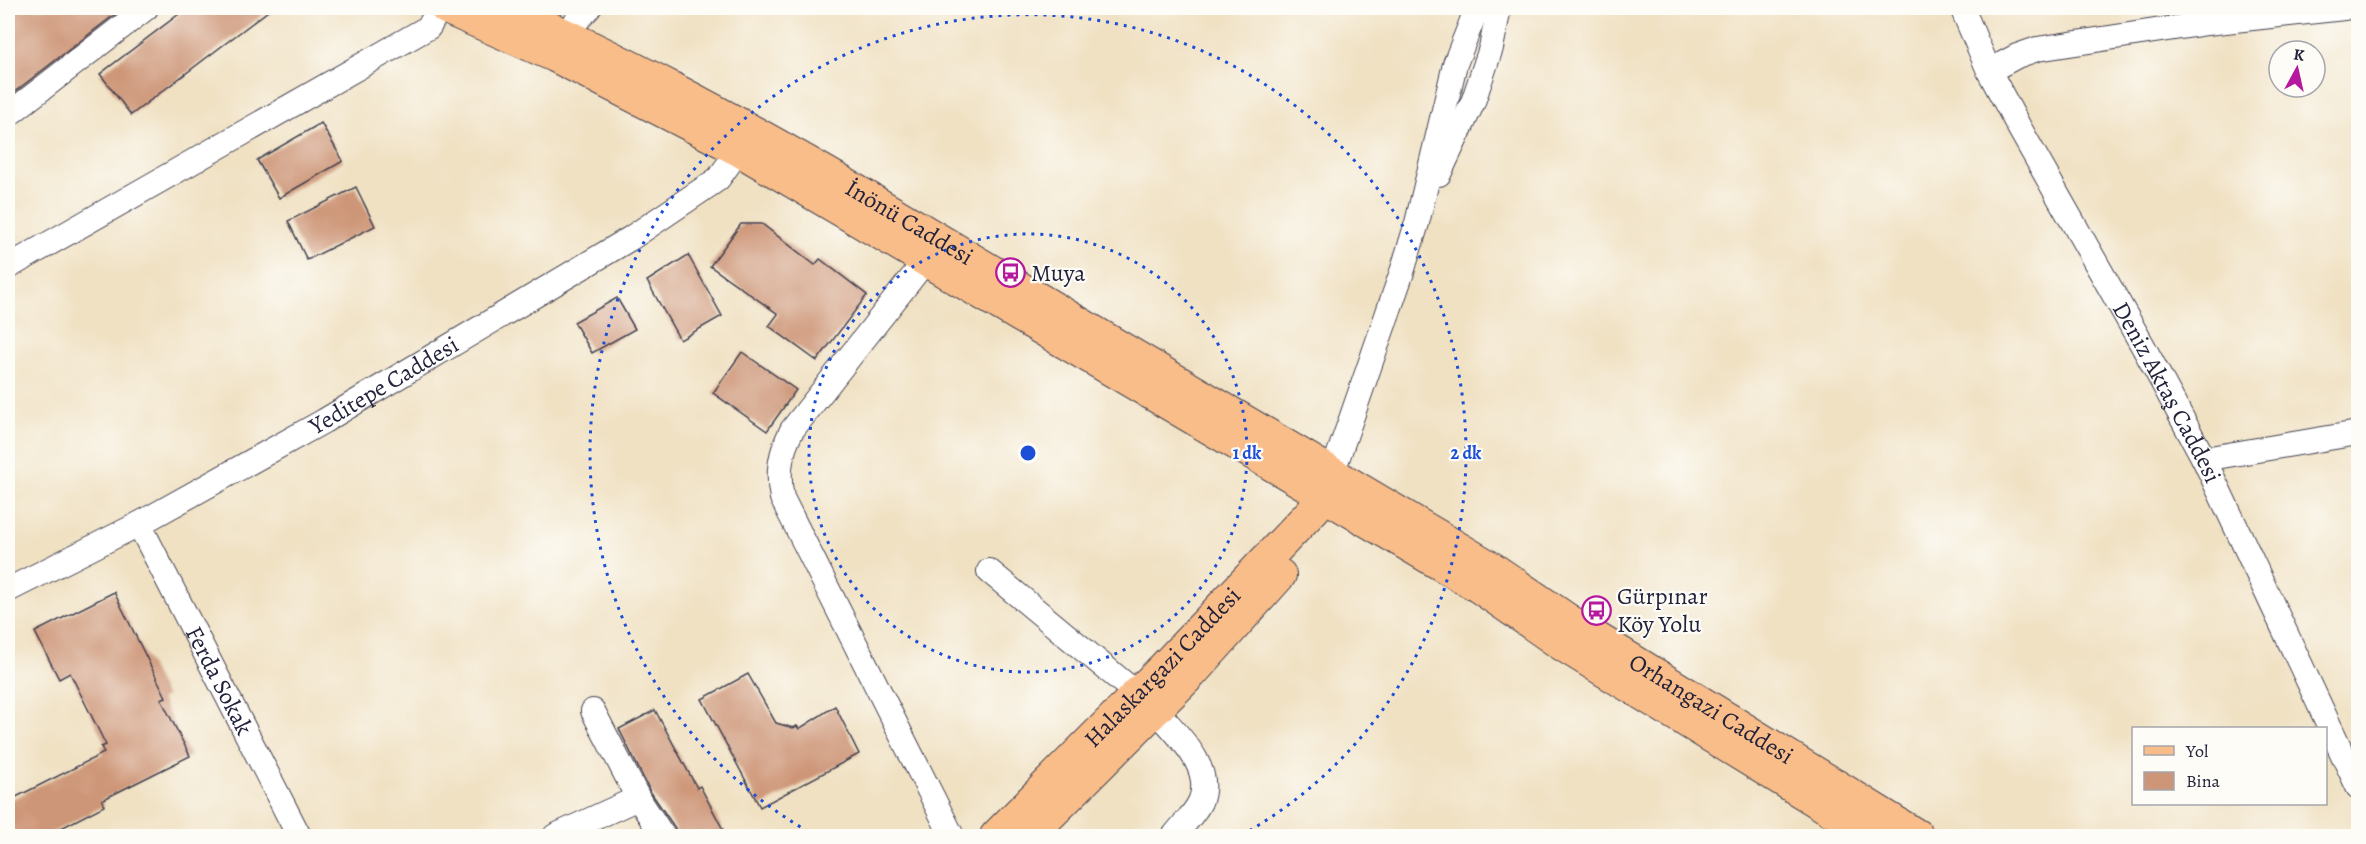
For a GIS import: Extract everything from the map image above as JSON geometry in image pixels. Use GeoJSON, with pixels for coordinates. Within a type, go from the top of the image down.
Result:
{"type":"FeatureCollection","features":[{"type":"Feature","properties":{"kind":"main road"},"geometry":{"type":"LineString","coordinates":[[446,8],[560,45]]}},
{"type":"Feature","properties":{"kind":"main road"},"geometry":{"type":"LineString","coordinates":[[505,8],[560,45],[674,102],[739,150],[833,191]]}},
{"type":"Feature","properties":{"kind":"main road","name":"İnönü Caddesi"},"geometry":{"type":"LineString","coordinates":[[674,102],[751,130],[833,191]]}},
{"type":"Feature","properties":{"kind":"main road","name":"Orhangazi Caddesi"},"geometry":{"type":"LineString","coordinates":[[833,191],[1486,577],[1569,635],[1715,725],[1874,837]]}},
{"type":"Feature","properties":{"kind":"main road"},"geometry":{"type":"LineString","coordinates":[[1029,837],[1146,702],[1192,673],[1338,490]]}},
{"type":"Feature","properties":{"kind":"main road","name":"Halaskargazi Caddesi"},"geometry":{"type":"LineString","coordinates":[[996,837],[1146,702]]}},
{"type":"Feature","properties":{"kind":"main road","name":"Orhangazi Caddesi"},"geometry":{"type":"LineString","coordinates":[[1715,725],[1918,837]]}},
{"type":"Feature","properties":{"kind":"street"},"geometry":{"type":"LineString","coordinates":[[8,115],[146,8]]}},
{"type":"Feature","properties":{"kind":"street"},"geometry":{"type":"LineString","coordinates":[[12,256],[429,27],[439,8]]}},
{"type":"Feature","properties":{"kind":"street"},"geometry":{"type":"LineString","coordinates":[[560,45],[589,8]]}},
{"type":"Feature","properties":{"kind":"street"},"geometry":{"type":"LineString","coordinates":[[1338,490],[1368,373],[1416,223],[1455,64],[1477,8]]}},
{"type":"Feature","properties":{"kind":"street"},"geometry":{"type":"LineString","coordinates":[[1416,223],[1473,102],[1491,48],[1499,8]]}},
{"type":"Feature","properties":{"kind":"street","name":"Deniz Aktaş Caddesi"},"geometry":{"type":"LineString","coordinates":[[1962,8],[1989,70],[2020,129],[2204,459],[2358,786]]}},
{"type":"Feature","properties":{"kind":"street"},"geometry":{"type":"LineString","coordinates":[[1989,70],[2037,49],[2207,23],[2344,8]]}},
{"type":"Feature","properties":{"kind":"street","name":"Yeditepe Caddesi"},"geometry":{"type":"LineString","coordinates":[[8,590],[139,524],[324,421],[631,238],[718,179],[739,150]]}},
{"type":"Feature","properties":{"kind":"street"},"geometry":{"type":"LineString","coordinates":[[932,251],[792,430],[781,455],[779,484],[782,498],[952,837]]}},
{"type":"Feature","properties":{"kind":"street"},"geometry":{"type":"LineString","coordinates":[[2204,459],[2358,433]]}},
{"type":"Feature","properties":{"kind":"street","name":"Ferda Sokak"},"geometry":{"type":"LineString","coordinates":[[139,524],[298,837]]}},
{"type":"Feature","properties":{"kind":"street"},"geometry":{"type":"LineString","coordinates":[[989,571],[1146,702],[1194,756],[1202,771],[1200,803],[1174,837]]}},
{"type":"Feature","properties":{"kind":"street"},"geometry":{"type":"LineString","coordinates":[[592,711],[638,798],[663,837]]}},
{"type":"Feature","properties":{"kind":"street"},"geometry":{"type":"LineString","coordinates":[[555,837],[638,798]]}},
{"type":"Feature","properties":{"kind":"building"},"geometry":{"type":"Polygon","coordinates":[[[8,8],[123,8],[8,97],[8,8]]]}},
{"type":"Feature","properties":{"kind":"building"},"geometry":{"type":"Polygon","coordinates":[[[187,8],[272,8],[131,115],[100,74],[187,8]]]}},
{"type":"Feature","properties":{"kind":"building"},"geometry":{"type":"Polygon","coordinates":[[[321,123],[343,161],[279,198],[257,160],[321,123]]]}},
{"type":"Feature","properties":{"kind":"building"},"geometry":{"type":"Polygon","coordinates":[[[356,187],[375,226],[307,260],[288,221],[356,187]]]}},
{"type":"Feature","properties":{"kind":"building"},"geometry":{"type":"Polygon","coordinates":[[[741,224],[762,224],[815,265],[820,259],[867,295],[817,361],[769,326],[778,314],[710,266],[741,224]]]}},
{"type":"Feature","properties":{"kind":"building"},"geometry":{"type":"Polygon","coordinates":[[[688,255],[722,316],[680,340],[647,281],[688,255]]]}},
{"type":"Feature","properties":{"kind":"building"},"geometry":{"type":"Polygon","coordinates":[[[617,298],[635,329],[592,353],[574,322],[617,298]]]}},
{"type":"Feature","properties":{"kind":"building"},"geometry":{"type":"Polygon","coordinates":[[[742,352],[796,390],[767,431],[713,393],[742,352]]]}},
{"type":"Feature","properties":{"kind":"building"},"geometry":{"type":"Polygon","coordinates":[[[114,592],[166,697],[161,699],[190,756],[102,800],[104,806],[44,837],[8,837],[8,801],[104,753],[101,747],[106,745],[70,673],[59,679],[35,632],[114,592]]]}},
{"type":"Feature","properties":{"kind":"building"},"geometry":{"type":"Polygon","coordinates":[[[748,674],[776,723],[793,728],[797,726],[799,729],[835,706],[859,754],[760,807],[702,699],[748,674]]]}},
{"type":"Feature","properties":{"kind":"building"},"geometry":{"type":"Polygon","coordinates":[[[655,710],[697,788],[700,786],[727,837],[677,837],[675,828],[650,791],[619,729],[655,710]]]}},
{"type":"Feature","properties":{"kind":"place","name":"Muya"},"geometry":{"type":"Point","coordinates":[1010,273]}},
{"type":"Feature","properties":{"kind":"place","name":"Gürpınar Köy Yolu"},"geometry":{"type":"Point","coordinates":[1596,610]}}]}
